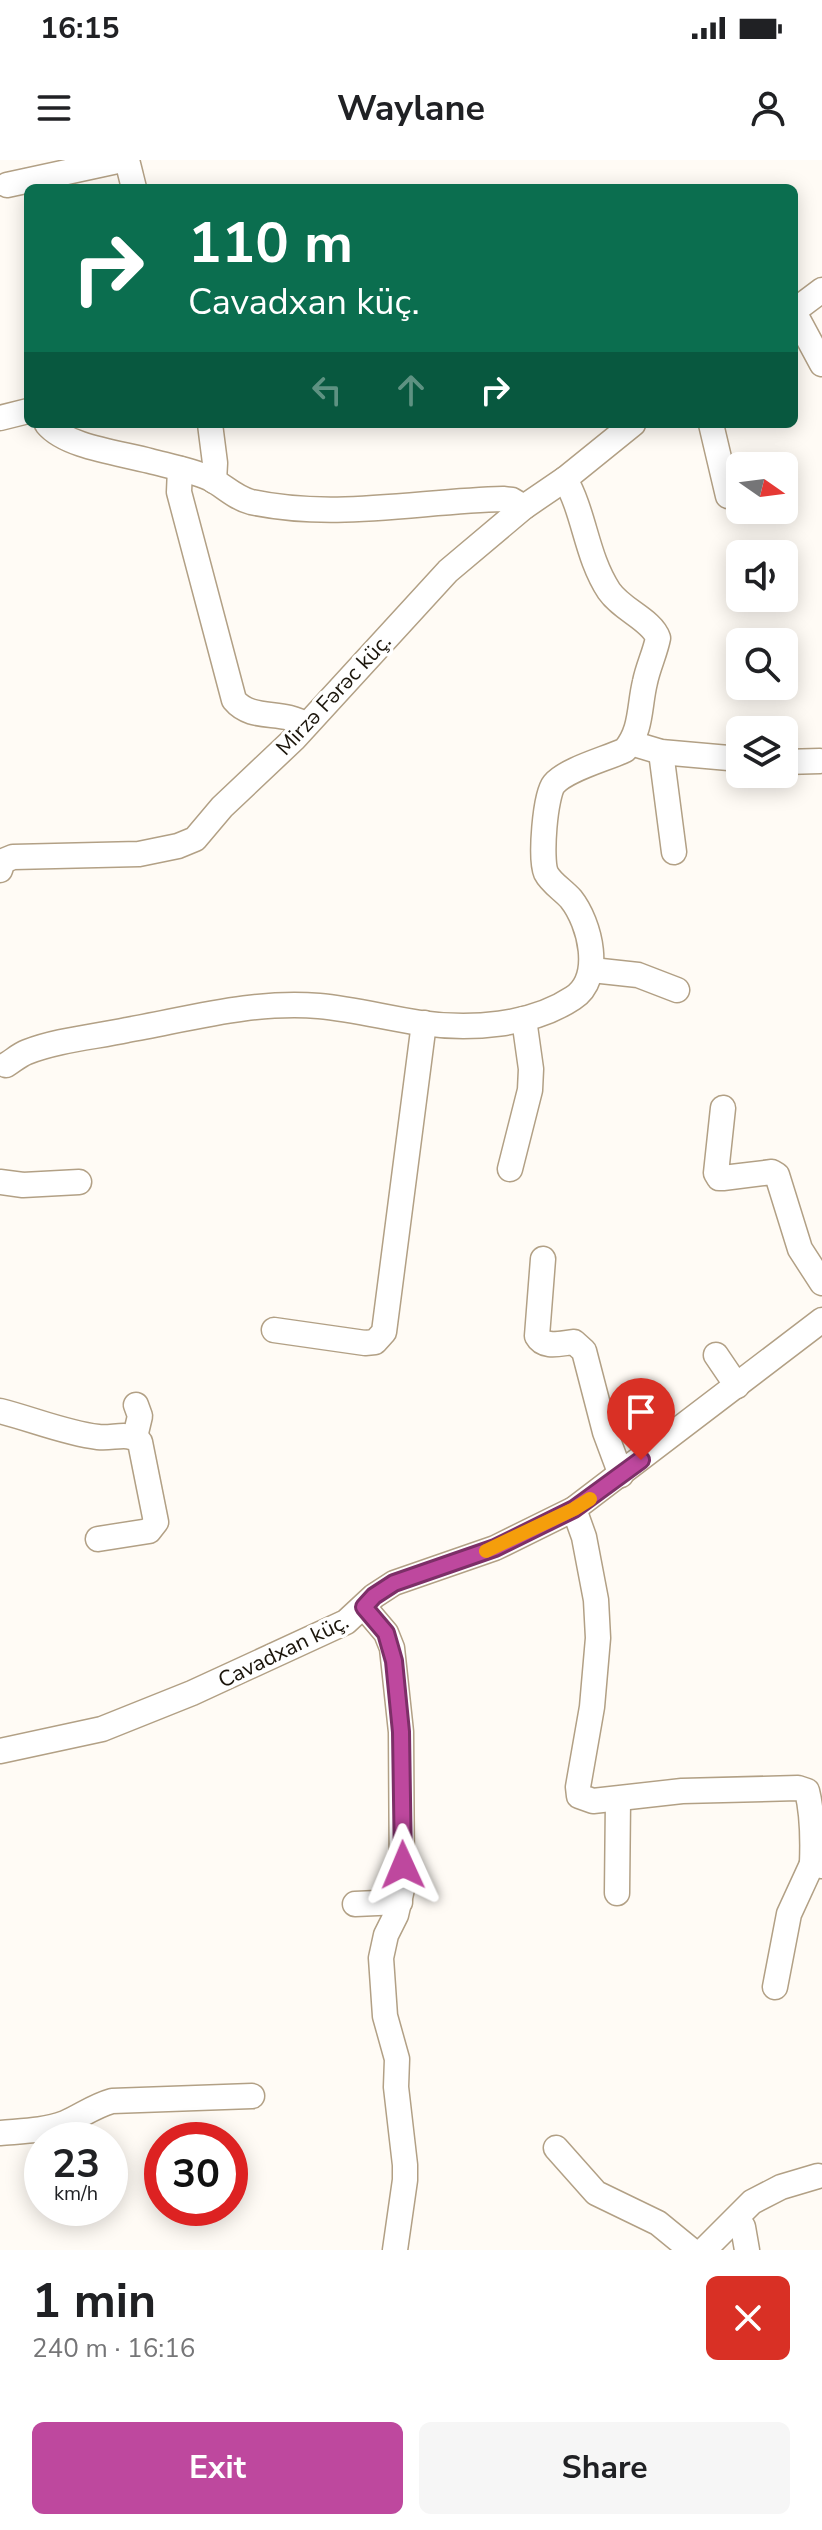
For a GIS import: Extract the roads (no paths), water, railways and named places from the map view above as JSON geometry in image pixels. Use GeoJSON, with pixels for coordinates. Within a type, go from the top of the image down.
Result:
{"type":"FeatureCollection","features":[{"type":"Feature","properties":{"kind":"street"},"geometry":{"type":"LineString","coordinates":[[7,185],[125,160],[133,184]]}},
{"type":"Feature","properties":{"kind":"street"},"geometry":{"type":"LineString","coordinates":[[798,309],[822,290]]}},
{"type":"Feature","properties":{"kind":"street"},"geometry":{"type":"LineString","coordinates":[[798,319],[822,364]]}},
{"type":"Feature","properties":{"kind":"street"},"geometry":{"type":"LineString","coordinates":[[0,418],[24,412]]}},
{"type":"Feature","properties":{"kind":"street"},"geometry":{"type":"LineString","coordinates":[[51,428],[79,443],[214,481],[236,496],[254,502],[365,509],[503,499],[524,507]]}},
{"type":"Feature","properties":{"kind":"street"},"geometry":{"type":"LineString","coordinates":[[211,428],[214,481]]}},
{"type":"Feature","properties":{"kind":"street","name":"Mirzə Fərəc küç."},"geometry":{"type":"LineString","coordinates":[[1,862],[26,855],[139,854],[187,844],[202,834],[222,807],[306,725],[448,571],[524,507],[565,479],[628,428]]}},
{"type":"Feature","properties":{"kind":"street"},"geometry":{"type":"LineString","coordinates":[[712,428],[726,488]]}},
{"type":"Feature","properties":{"kind":"street"},"geometry":{"type":"LineString","coordinates":[[180,469],[179,492],[234,700],[245,711],[287,716],[306,725]]}},
{"type":"Feature","properties":{"kind":"street"},"geometry":{"type":"LineString","coordinates":[[2,1063],[23,1053],[68,1042],[275,1005],[320,1006],[424,1023],[484,1024],[524,1019],[575,997],[592,970],[586,931],[579,912],[545,870],[543,854],[548,801],[554,783],[562,777],[625,750],[631,743],[658,638],[650,625],[620,604],[600,577],[577,504],[565,479]]}},
{"type":"Feature","properties":{"kind":"street"},"geometry":{"type":"LineString","coordinates":[[631,743],[661,752],[726,758]]}},
{"type":"Feature","properties":{"kind":"street"},"geometry":{"type":"LineString","coordinates":[[661,752],[674,852]]}},
{"type":"Feature","properties":{"kind":"street"},"geometry":{"type":"LineString","coordinates":[[798,762],[820,761]]}},
{"type":"Feature","properties":{"kind":"street"},"geometry":{"type":"LineString","coordinates":[[592,970],[638,975],[677,990]]}},
{"type":"Feature","properties":{"kind":"street"},"geometry":{"type":"LineString","coordinates":[[510,1169],[531,1079],[530,1048],[524,1019]]}},
{"type":"Feature","properties":{"kind":"street"},"geometry":{"type":"LineString","coordinates":[[274,1330],[365,1343],[375,1342],[384,1332],[424,1023]]}},
{"type":"Feature","properties":{"kind":"street"},"geometry":{"type":"LineString","coordinates":[[723,1108],[716,1173],[719,1178],[772,1172],[777,1175],[800,1249],[822,1283]]}},
{"type":"Feature","properties":{"kind":"street"},"geometry":{"type":"LineString","coordinates":[[0,1182],[23,1185],[79,1182]]}},
{"type":"Feature","properties":{"kind":"street"},"geometry":{"type":"LineString","coordinates":[[543,1259],[537,1336],[540,1342],[546,1344],[574,1342],[584,1351],[605,1432],[621,1475]]}},
{"type":"Feature","properties":{"kind":"street","name":"Cavadxan küç."},"geometry":{"type":"LineString","coordinates":[[0,1751],[124,1721],[331,1630],[394,1583],[495,1548],[574,1509],[822,1320]]}},
{"type":"Feature","properties":{"kind":"street"},"geometry":{"type":"LineString","coordinates":[[716,1355],[737,1386]]}},
{"type":"Feature","properties":{"kind":"street"},"geometry":{"type":"LineString","coordinates":[[135,1437],[140,1420],[136,1405]]}},
{"type":"Feature","properties":{"kind":"street"},"geometry":{"type":"LineString","coordinates":[[0,1411],[91,1436],[135,1437]]}},
{"type":"Feature","properties":{"kind":"street"},"geometry":{"type":"LineString","coordinates":[[98,1539],[149,1531],[156,1522],[143,1449],[135,1437]]}},
{"type":"Feature","properties":{"kind":"street"},"geometry":{"type":"LineString","coordinates":[[574,1509],[584,1537],[596,1600],[598,1638],[579,1796],[584,1800],[618,1800],[815,1783],[813,1836],[817,1865],[789,1914],[775,1987]]}},
{"type":"Feature","properties":{"kind":"street"},"geometry":{"type":"LineString","coordinates":[[364,1607],[386,1633],[394,1661],[401,1732],[403,1865],[400,1902],[386,1935],[381,1958],[385,2016],[397,2059],[396,2087],[405,2165],[395,2250]]}},
{"type":"Feature","properties":{"kind":"street"},"geometry":{"type":"LineString","coordinates":[[617,1893],[618,1800]]}},
{"type":"Feature","properties":{"kind":"street"},"geometry":{"type":"LineString","coordinates":[[355,1904],[400,1902]]}},
{"type":"Feature","properties":{"kind":"street"},"geometry":{"type":"LineString","coordinates":[[0,2133],[55,2126],[96,2105],[112,2101],[252,2096]]}},
{"type":"Feature","properties":{"kind":"street"},"geometry":{"type":"LineString","coordinates":[[556,2148],[596,2193],[658,2223],[691,2250]]}},
{"type":"Feature","properties":{"kind":"street"},"geometry":{"type":"LineString","coordinates":[[704,2250],[752,2202],[818,2176]]}},
{"type":"Feature","properties":{"kind":"street"},"geometry":{"type":"LineString","coordinates":[[737,2218],[743,2227],[747,2250]]}}]}
